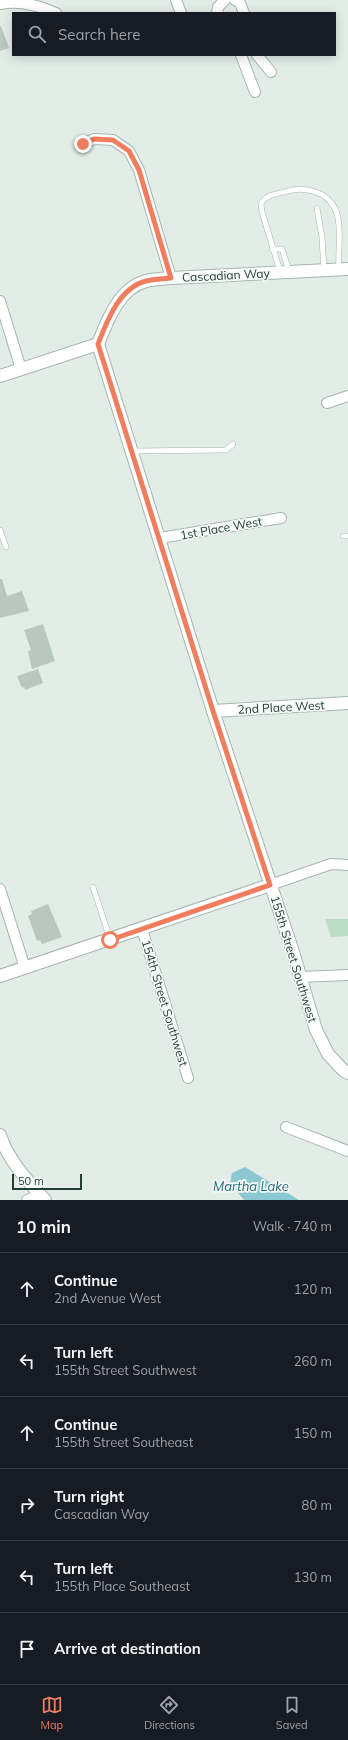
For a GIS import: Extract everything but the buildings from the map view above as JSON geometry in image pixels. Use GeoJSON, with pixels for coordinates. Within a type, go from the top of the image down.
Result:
{"type":"FeatureCollection","features":[{"type":"Feature","properties":{"kind":"street"},"geometry":{"type":"LineString","coordinates":[[176,0],[181,12]]}},
{"type":"Feature","properties":{"kind":"street"},"geometry":{"type":"LineString","coordinates":[[217,12],[218,7],[225,0]]}},
{"type":"Feature","properties":{"kind":"street"},"geometry":{"type":"LineString","coordinates":[[0,4],[18,2],[39,6],[54,12]]}},
{"type":"Feature","properties":{"kind":"street"},"geometry":{"type":"LineString","coordinates":[[241,56],[255,92]]}},
{"type":"Feature","properties":{"kind":"street"},"geometry":{"type":"LineString","coordinates":[[258,56],[271,72]]}},
{"type":"Feature","properties":{"kind":"street"},"geometry":{"type":"LineString","coordinates":[[83,144],[94,139],[113,140],[129,151],[139,170],[171,278]]}},
{"type":"Feature","properties":{"kind":"street","name":"Cascadian Way"},"geometry":{"type":"LineString","coordinates":[[98,344],[108,316],[119,300],[135,286],[145,281],[171,278],[346,270]]}},
{"type":"Feature","properties":{"kind":"street"},"geometry":{"type":"LineString","coordinates":[[0,301],[21,369]]}},
{"type":"Feature","properties":{"kind":"street"},"geometry":{"type":"LineString","coordinates":[[0,376],[98,344]]}},
{"type":"Feature","properties":{"kind":"street","name":"155th Street Southwest"},"geometry":{"type":"LineString","coordinates":[[98,344],[213,711],[316,1030],[328,1054],[343,1070],[348,1073]]}},
{"type":"Feature","properties":{"kind":"street"},"geometry":{"type":"LineString","coordinates":[[327,403],[348,396]]}},
{"type":"Feature","properties":{"kind":"street","name":"1st Place West"},"geometry":{"type":"LineString","coordinates":[[160,538],[281,518]]}},
{"type":"Feature","properties":{"kind":"street","name":"2nd Place West"},"geometry":{"type":"LineString","coordinates":[[213,711],[348,703]]}},
{"type":"Feature","properties":{"kind":"street"},"geometry":{"type":"LineString","coordinates":[[0,976],[331,864],[348,865]]}},
{"type":"Feature","properties":{"kind":"street"},"geometry":{"type":"LineString","coordinates":[[0,888],[3,912],[25,968]]}},
{"type":"Feature","properties":{"kind":"street","name":"154th Street Southwest"},"geometry":{"type":"LineString","coordinates":[[142,929],[188,1078]]}},
{"type":"Feature","properties":{"kind":"street"},"geometry":{"type":"LineString","coordinates":[[300,977],[348,975]]}},
{"type":"Feature","properties":{"kind":"street"},"geometry":{"type":"LineString","coordinates":[[286,1127],[348,1151]]}},
{"type":"Feature","properties":{"kind":"street"},"geometry":{"type":"LineString","coordinates":[[0,1135],[3,1144],[18,1169],[42,1197],[27,1200]]}},
{"type":"Feature","properties":{"kind":"lane"},"geometry":{"type":"LineString","coordinates":[[284,272],[272,249],[261,208],[263,200],[295,188],[322,194],[334,202],[341,218],[346,270]]}},
{"type":"Feature","properties":{"kind":"lane"},"geometry":{"type":"LineString","coordinates":[[318,208],[324,270]]}},
{"type":"Feature","properties":{"kind":"lane"},"geometry":{"type":"LineString","coordinates":[[272,249],[282,249],[284,272]]}},
{"type":"Feature","properties":{"kind":"lane"},"geometry":{"type":"LineString","coordinates":[[133,452],[226,450],[233,444]]}},
{"type":"Feature","properties":{"kind":"lane"},"geometry":{"type":"LineString","coordinates":[[0,530],[6,547]]}},
{"type":"Feature","properties":{"kind":"lane"},"geometry":{"type":"LineString","coordinates":[[93,887],[110,940]]}},
{"type":"Feature","properties":{"kind":"green space"},"geometry":{"type":"Polygon","coordinates":[[[325,919],[348,919],[348,936],[331,937],[325,919]]]}},
{"type":"Feature","properties":{"kind":"water","name":"Martha Lake"},"geometry":{"type":"Polygon","coordinates":[[[245,1167],[299,1200],[244,1200],[230,1183],[232,1173],[245,1167]]]}},
{"type":"Feature","properties":{"kind":"route"},"geometry":{"type":"LineString","coordinates":[[83,144],[94,139],[113,140],[129,151],[139,170],[171,278],[145,281],[135,286],[119,300],[108,316],[98,344],[213,711],[270,885],[110,940]]}}]}
